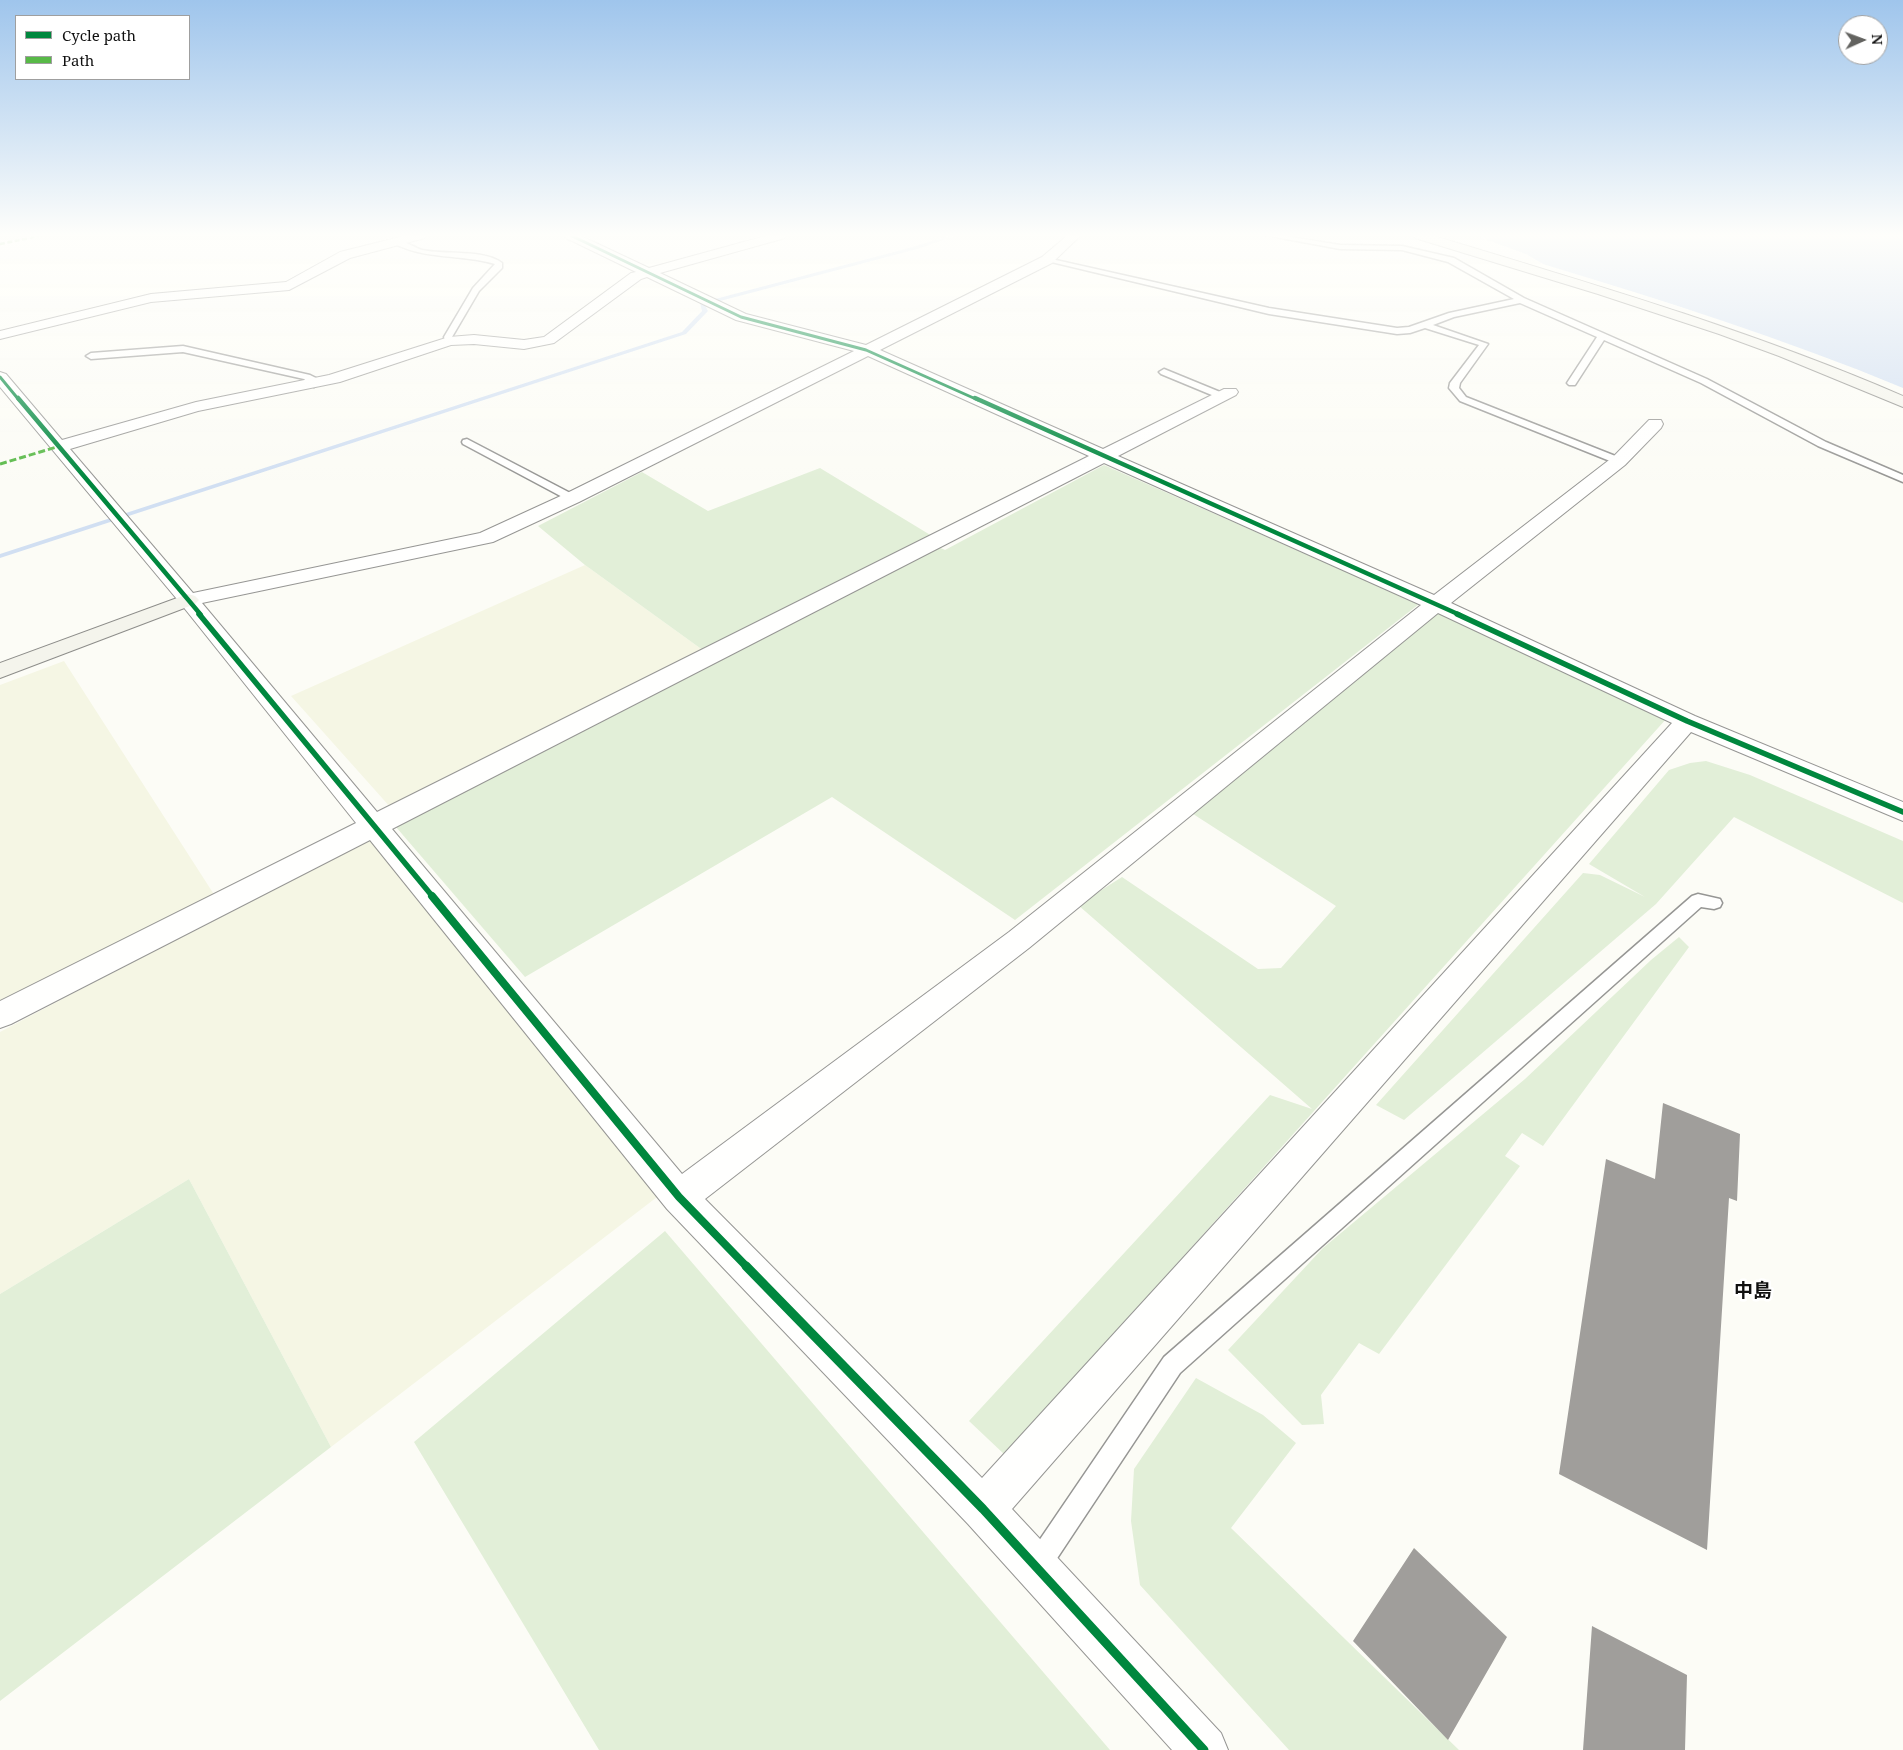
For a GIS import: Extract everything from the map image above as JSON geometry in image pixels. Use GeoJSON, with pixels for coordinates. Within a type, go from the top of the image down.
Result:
{"type":"FeatureCollection","features":[{"type":"Feature","properties":{"kind":"street"},"geometry":{"type":"LineString","coordinates":[[0,335],[75,317]]}},
{"type":"Feature","properties":{"kind":"street"},"geometry":{"type":"LineString","coordinates":[[60,446],[196,407],[314,384],[450,341],[468,339],[520,344],[542,342],[548,340],[579,317]]}},
{"type":"Feature","properties":{"kind":"street"},"geometry":{"type":"LineString","coordinates":[[740,317],[866,350],[1436,604],[1687,721],[1903,812]]}},
{"type":"Feature","properties":{"kind":"street"},"geometry":{"type":"LineString","coordinates":[[0,671],[188,600],[486,538],[572,498],[933,317]]}},
{"type":"Feature","properties":{"kind":"street"},"geometry":{"type":"LineString","coordinates":[[1683,317],[1784,351],[1903,402]]}},
{"type":"Feature","properties":{"kind":"street"},"geometry":{"type":"LineString","coordinates":[[0,377],[188,600],[679,1198],[983,1509],[1204,1750]]}},
{"type":"Feature","properties":{"kind":"street"},"geometry":{"type":"LineString","coordinates":[[0,1015],[1226,394]]}},
{"type":"Feature","properties":{"kind":"street"},"geometry":{"type":"LineString","coordinates":[[679,1198],[1019,940],[1436,604],[1620,461],[1655,424]]}},
{"type":"Feature","properties":{"kind":"street"},"geometry":{"type":"LineString","coordinates":[[983,1509],[1687,721]]}},
{"type":"Feature","properties":{"kind":"lane"},"geometry":{"type":"LineString","coordinates":[[450,341],[448,337],[460,317]]}},
{"type":"Feature","properties":{"kind":"lane"},"geometry":{"type":"LineString","coordinates":[[1305,317],[1397,331],[1406,331],[1448,317]]}},
{"type":"Feature","properties":{"kind":"lane"},"geometry":{"type":"LineString","coordinates":[[1558,317],[1704,380],[1822,444],[1903,479]]}},
{"type":"Feature","properties":{"kind":"lane"},"geometry":{"type":"LineString","coordinates":[[1426,325],[1484,344],[1455,383],[1454,388],[1463,399],[1620,461]]}},
{"type":"Feature","properties":{"kind":"lane"},"geometry":{"type":"LineString","coordinates":[[1572,383],[1602,336]]}},
{"type":"Feature","properties":{"kind":"lane"},"geometry":{"type":"LineString","coordinates":[[91,356],[183,350],[307,377],[313,380],[314,384]]}},
{"type":"Feature","properties":{"kind":"lane"},"geometry":{"type":"LineString","coordinates":[[1164,372],[1226,394]]}},
{"type":"Feature","properties":{"kind":"lane"},"geometry":{"type":"LineString","coordinates":[[467,442],[572,498]]}},
{"type":"Feature","properties":{"kind":"lane"},"geometry":{"type":"LineString","coordinates":[[1036,1567],[1172,1365],[1698,900],[1714,903]]}},
{"type":"Feature","properties":{"kind":"green space"},"geometry":{"type":"Polygon","coordinates":[[[1104,465],[1419,604],[1015,920],[832,797],[525,977],[396,827],[934,545],[945,550],[1104,465]]]}},
{"type":"Feature","properties":{"kind":"green space"},"geometry":{"type":"Polygon","coordinates":[[[820,468],[932,536],[704,651],[585,565],[538,526],[642,472],[708,511],[820,468]]]}},
{"type":"Feature","properties":{"kind":"green space"},"geometry":{"type":"Polygon","coordinates":[[[585,565],[704,651],[391,808],[291,696],[585,565]]]}},
{"type":"Feature","properties":{"kind":"green space"},"geometry":{"type":"Polygon","coordinates":[[[1439,611],[1667,718],[1005,1455],[969,1421],[1270,1095],[1312,1109],[1078,905],[1122,877],[1258,969],[1281,968],[1336,906],[1190,812],[1439,611]]]}},
{"type":"Feature","properties":{"kind":"green space"},"geometry":{"type":"Polygon","coordinates":[[[64,661],[215,896],[0,1005],[0,685],[64,661]]]}},
{"type":"Feature","properties":{"kind":"green space"},"geometry":{"type":"Polygon","coordinates":[[[1706,761],[1750,775],[1903,841],[1903,903],[1734,817],[1656,904],[1404,1120],[1376,1105],[1583,873],[1600,875],[1645,897],[1589,864],[1669,770],[1690,763],[1706,761]]]}},
{"type":"Feature","properties":{"kind":"green space"},"geometry":{"type":"Polygon","coordinates":[[[369,837],[661,1194],[331,1447],[189,1179],[0,1294],[0,1032],[369,837]]]}},
{"type":"Feature","properties":{"kind":"green space"},"geometry":{"type":"Polygon","coordinates":[[[1679,937],[1689,947],[1543,1146],[1522,1133],[1505,1156],[1520,1166],[1379,1354],[1359,1343],[1321,1395],[1324,1424],[1302,1425],[1228,1350],[1323,1248],[1525,1079],[1651,960],[1679,937]]]}},
{"type":"Feature","properties":{"kind":"green space"},"geometry":{"type":"Polygon","coordinates":[[[189,1179],[331,1447],[0,1701],[0,1294],[189,1179]]]}},
{"type":"Feature","properties":{"kind":"green space"},"geometry":{"type":"Polygon","coordinates":[[[665,1231],[1110,1750],[599,1750],[414,1442],[665,1231]]]}},
{"type":"Feature","properties":{"kind":"green space"},"geometry":{"type":"Polygon","coordinates":[[[1196,1378],[1263,1415],[1296,1443],[1231,1528],[1459,1750],[1289,1750],[1140,1585],[1131,1521],[1134,1469],[1196,1378]]]}},
{"type":"Feature","properties":{"kind":"water"},"geometry":{"type":"Polygon","coordinates":[[[1708,317],[1903,317],[1903,388],[1814,353],[1708,317]]]}},
{"type":"Feature","properties":{"kind":"building"},"geometry":{"type":"Polygon","coordinates":[[[1663,1103],[1740,1134],[1737,1201],[1729,1198],[1707,1550],[1559,1474],[1606,1159],[1655,1179],[1663,1103]]]}},
{"type":"Feature","properties":{"kind":"building"},"geometry":{"type":"Polygon","coordinates":[[[1414,1548],[1507,1637],[1448,1740],[1353,1641],[1414,1548]]]}},
{"type":"Feature","properties":{"kind":"building"},"geometry":{"type":"Polygon","coordinates":[[[1592,1626],[1687,1675],[1685,1750],[1583,1750],[1592,1626]]]}},
{"type":"Feature","properties":{"kind":"waterway"},"geometry":{"type":"LineString","coordinates":[[0,556],[684,333],[700,317]]}},
{"type":"Feature","properties":{"kind":"marked path"},"geometry":{"type":"LineString","coordinates":[[0,464],[60,446]]}},
{"type":"Feature","properties":{"kind":"cycle path"},"geometry":{"type":"LineString","coordinates":[[740,317],[866,350],[1436,604],[1687,721],[1903,812]]}},
{"type":"Feature","properties":{"kind":"cycle path"},"geometry":{"type":"LineString","coordinates":[[0,377],[188,600],[679,1197],[983,1509],[1204,1750]]}},
{"type":"Feature","properties":{"kind":"district","name":"中島"},"geometry":{"type":"Point","coordinates":[1753,1292]}}]}
